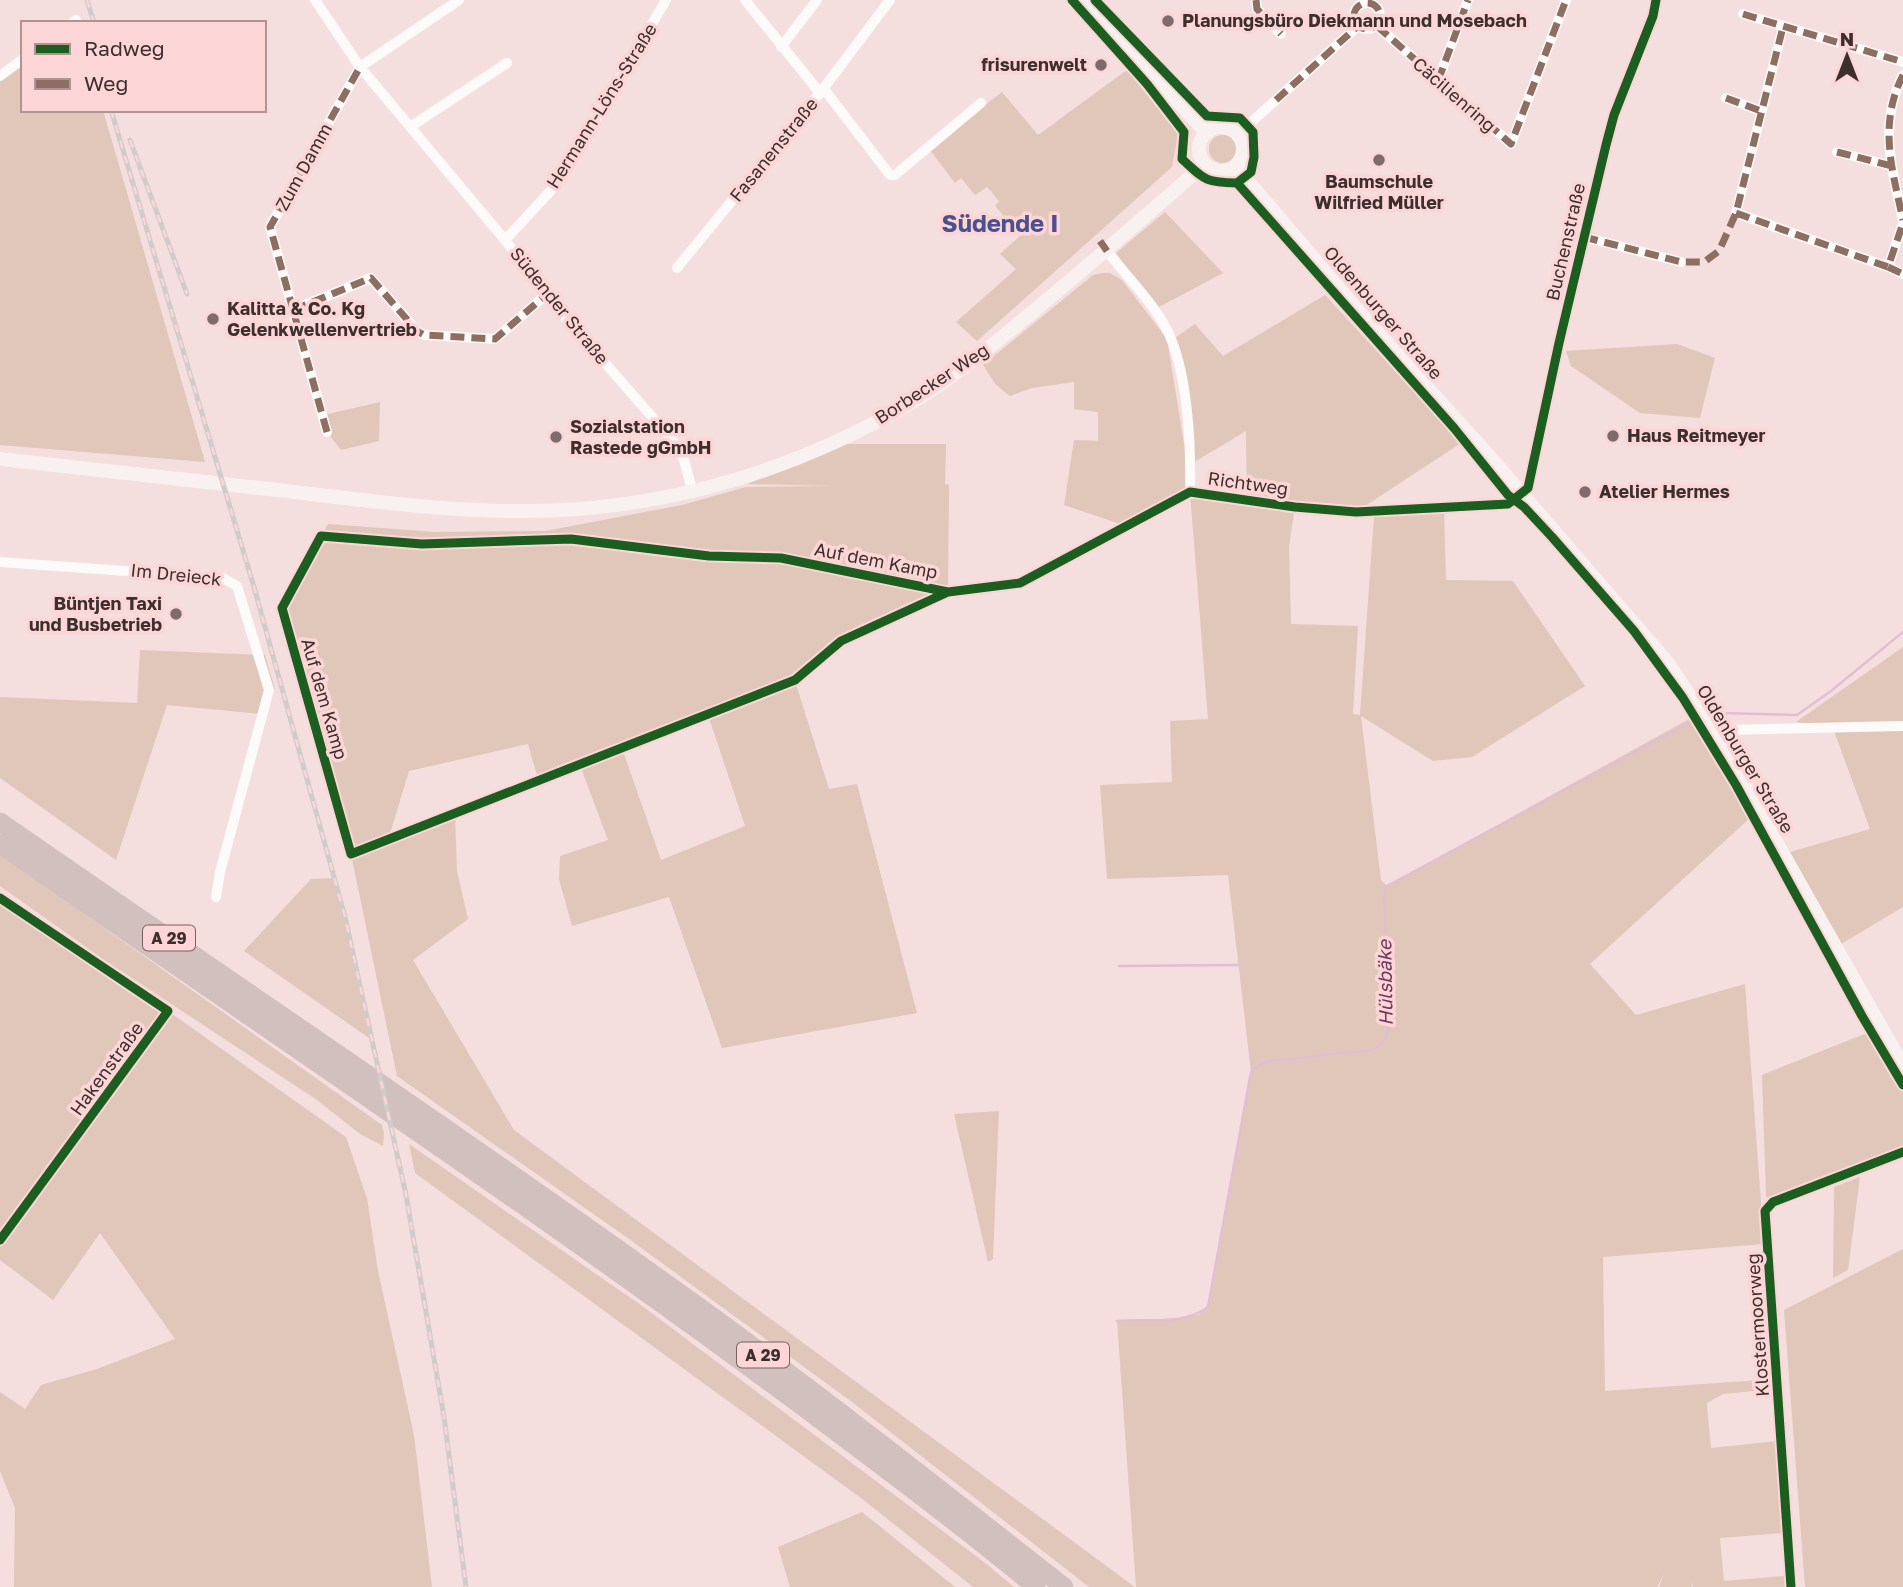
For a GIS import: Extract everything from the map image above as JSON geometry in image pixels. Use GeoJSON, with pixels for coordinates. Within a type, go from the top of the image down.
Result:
{"type":"FeatureCollection","features":[{"type":"Feature","properties":{"kind":"highway","name":"A 29"},"geometry":{"type":"LineString","coordinates":[[0,822],[333,1062],[737,1335],[893,1452],[1064,1587]]}},
{"type":"Feature","properties":{"kind":"highway","name":"A 29"},"geometry":{"type":"LineString","coordinates":[[0,844],[333,1062]]}},
{"type":"Feature","properties":{"kind":"highway","name":"A 29"},"geometry":{"type":"LineString","coordinates":[[450,1143],[883,1466],[1036,1587]]}},
{"type":"Feature","properties":{"kind":"street","name":"Südender Straße"},"geometry":{"type":"LineString","coordinates":[[315,0],[360,67],[547,294],[673,440],[684,460],[693,493]]}},
{"type":"Feature","properties":{"kind":"street"},"geometry":{"type":"LineString","coordinates":[[360,67],[459,0]]}},
{"type":"Feature","properties":{"kind":"street","name":"Hermann-Löns-Straße"},"geometry":{"type":"LineString","coordinates":[[505,240],[557,184],[666,0]]}},
{"type":"Feature","properties":{"kind":"street","name":"Fasanenstraße"},"geometry":{"type":"LineString","coordinates":[[677,268],[822,91],[781,47],[745,0]]}},
{"type":"Feature","properties":{"kind":"street"},"geometry":{"type":"LineString","coordinates":[[781,47],[817,0]]}},
{"type":"Feature","properties":{"kind":"street"},"geometry":{"type":"LineString","coordinates":[[890,0],[822,91],[890,175],[895,175],[981,103]]}},
{"type":"Feature","properties":{"kind":"street"},"geometry":{"type":"LineString","coordinates":[[1083,0],[1207,133]]}},
{"type":"Feature","properties":{"kind":"street"},"geometry":{"type":"LineString","coordinates":[[1256,0],[1257,9],[1281,34]]}},
{"type":"Feature","properties":{"kind":"street"},"geometry":{"type":"LineString","coordinates":[[1438,81],[1468,0]]}},
{"type":"Feature","properties":{"kind":"street","name":"Cäcilienring"},"geometry":{"type":"LineString","coordinates":[[1377,26],[1511,144],[1566,0]]}},
{"type":"Feature","properties":{"kind":"street","name":"Buchenstraße"},"geometry":{"type":"LineString","coordinates":[[1522,494],[1528,488],[1534,466],[1551,380],[1614,115],[1653,16],[1656,0]]}},
{"type":"Feature","properties":{"kind":"street"},"geometry":{"type":"LineString","coordinates":[[1373,2],[1381,13],[1377,26],[1367,29],[1358,26],[1354,16],[1357,3],[1373,2]]}},
{"type":"Feature","properties":{"kind":"street"},"geometry":{"type":"LineString","coordinates":[[1743,14],[1903,62]]}},
{"type":"Feature","properties":{"kind":"street"},"geometry":{"type":"LineString","coordinates":[[1237,135],[1358,26]]}},
{"type":"Feature","properties":{"kind":"street"},"geometry":{"type":"LineString","coordinates":[[1783,27],[1736,213],[1903,274]]}},
{"type":"Feature","properties":{"kind":"street"},"geometry":{"type":"LineString","coordinates":[[0,76],[21,61]]}},
{"type":"Feature","properties":{"kind":"street"},"geometry":{"type":"LineString","coordinates":[[410,127],[507,63]]}},
{"type":"Feature","properties":{"kind":"street","name":"Zum Damm"},"geometry":{"type":"LineString","coordinates":[[327,432],[270,227],[360,67]]}},
{"type":"Feature","properties":{"kind":"street"},"geometry":{"type":"LineString","coordinates":[[1888,267],[1903,221],[1887,134],[1903,75]]}},
{"type":"Feature","properties":{"kind":"street"},"geometry":{"type":"LineString","coordinates":[[1726,98],[1761,111]]}},
{"type":"Feature","properties":{"kind":"street"},"geometry":{"type":"LineString","coordinates":[[1220,128],[1237,135],[1243,150],[1242,158],[1235,166],[1218,171],[1205,164],[1200,145],[1207,133],[1220,128]]}},
{"type":"Feature","properties":{"kind":"street"},"geometry":{"type":"LineString","coordinates":[[1837,152],[1892,166]]}},
{"type":"Feature","properties":{"kind":"street","name":"Borbecker Weg"},"geometry":{"type":"LineString","coordinates":[[0,459],[443,508],[565,510],[647,502],[693,493],[801,457],[845,438],[916,399],[970,362],[1107,251],[1205,164]]}},
{"type":"Feature","properties":{"kind":"street","name":"Oldenburger Straße"},"geometry":{"type":"LineString","coordinates":[[1235,166],[1361,314],[1668,663],[1715,734],[1903,1066]]}},
{"type":"Feature","properties":{"kind":"street","name":"Buchenstraße"},"geometry":{"type":"LineString","coordinates":[[1584,237],[1681,262]]}},
{"type":"Feature","properties":{"kind":"street"},"geometry":{"type":"LineString","coordinates":[[1107,251],[1160,318],[1172,340],[1189,434],[1190,492]]}},
{"type":"Feature","properties":{"kind":"street"},"geometry":{"type":"LineString","coordinates":[[293,310],[371,278],[417,331],[424,335],[495,339],[547,294]]}},
{"type":"Feature","properties":{"kind":"street","name":"Richtweg"},"geometry":{"type":"LineString","coordinates":[[948,592],[1020,583],[1190,492],[1295,507],[1356,512],[1508,504],[1522,494]]}},
{"type":"Feature","properties":{"kind":"street","name":"Auf dem Kamp"},"geometry":{"type":"LineString","coordinates":[[321,536],[422,544],[571,539],[709,556],[781,558],[948,592],[841,641],[795,680],[351,854],[282,608],[321,536]]}},
{"type":"Feature","properties":{"kind":"street","name":"Im Dreieck"},"geometry":{"type":"LineString","coordinates":[[0,562],[223,578],[237,586],[269,690],[216,897]]}},
{"type":"Feature","properties":{"kind":"street"},"geometry":{"type":"LineString","coordinates":[[1715,734],[1724,730],[1903,726]]}},
{"type":"Feature","properties":{"kind":"street","name":"Hakenstraße"},"geometry":{"type":"LineString","coordinates":[[0,898],[168,1011],[0,1240]]}},
{"type":"Feature","properties":{"kind":"street","name":"Klostermoorweg"},"geometry":{"type":"LineString","coordinates":[[1791,1587],[1765,1211],[1773,1202],[1903,1152]]}},
{"type":"Feature","properties":{"kind":"shaded area"},"geometry":{"type":"Polygon","coordinates":[[[21,61],[21,112],[104,112],[205,462],[0,445],[0,77],[21,61]]]}},
{"type":"Feature","properties":{"kind":"shaded area"},"geometry":{"type":"Polygon","coordinates":[[[1127,70],[1178,134],[1172,167],[977,341],[956,322],[1016,269],[1000,254],[1021,235],[995,206],[999,201],[987,187],[975,195],[961,178],[955,183],[929,149],[1002,92],[1038,135],[1127,70]]]}},
{"type":"Feature","properties":{"kind":"shaded area"},"geometry":{"type":"Polygon","coordinates":[[[1223,135],[1233,139],[1237,149],[1233,159],[1223,163],[1213,159],[1209,149],[1213,139],[1223,135]]]}},
{"type":"Feature","properties":{"kind":"shaded area"},"geometry":{"type":"Polygon","coordinates":[[[1165,212],[1223,273],[1157,308],[1116,253],[1165,212]]]}},
{"type":"Feature","properties":{"kind":"shaded area"},"geometry":{"type":"Polygon","coordinates":[[[1110,273],[1122,280],[1167,339],[1184,444],[1190,445],[1172,340],[1195,324],[1223,356],[1325,295],[1461,443],[1356,512],[1295,507],[1289,546],[1291,624],[1358,626],[1353,714],[1360,715],[1374,516],[1444,511],[1446,580],[1513,581],[1585,686],[1472,757],[1433,761],[1361,716],[1381,880],[1387,886],[1691,718],[1750,818],[1590,964],[1636,1015],[1745,984],[1764,1244],[1603,1257],[1605,1391],[1774,1379],[1774,1389],[1723,1394],[1707,1403],[1707,1406],[1711,1448],[1777,1441],[1783,1533],[1720,1538],[1724,1581],[1784,1576],[1786,1587],[1693,1587],[1691,1582],[1692,1587],[1659,1587],[1664,1574],[1657,1587],[1136,1587],[1117,1321],[1184,1318],[1199,1315],[1210,1303],[1251,1072],[1228,875],[1107,879],[1100,785],[1172,782],[1170,721],[1208,719],[1190,493],[1126,526],[1064,505],[1074,440],[1098,441],[1098,412],[1074,409],[1074,382],[1032,388],[1010,396],[996,385],[983,365],[1093,275],[1110,273]],[[1246,431],[1191,464],[1190,492],[1247,500],[1246,431]]]}},
{"type":"Feature","properties":{"kind":"shaded area"},"geometry":{"type":"Polygon","coordinates":[[[1677,344],[1715,358],[1700,418],[1640,413],[1571,366],[1566,351],[1677,344]]]}},
{"type":"Feature","properties":{"kind":"shaded area"},"geometry":{"type":"Polygon","coordinates":[[[380,402],[379,441],[341,450],[327,432],[324,415],[380,402]]]}},
{"type":"Feature","properties":{"kind":"shaded area"},"geometry":{"type":"Polygon","coordinates":[[[847,444],[946,444],[945,484],[949,485],[948,592],[841,641],[795,681],[829,789],[857,784],[917,1013],[722,1048],[669,897],[572,926],[559,879],[560,856],[608,840],[580,765],[622,748],[661,860],[745,826],[709,718],[782,685],[706,712],[538,779],[528,744],[409,771],[388,840],[455,815],[457,871],[468,919],[413,960],[514,1130],[1135,1587],[1089,1587],[852,1402],[629,1239],[397,1076],[351,854],[278,613],[328,524],[435,532],[545,531],[682,505],[746,487],[833,486],[747,484],[847,444]]]}},
{"type":"Feature","properties":{"kind":"shaded area"},"geometry":{"type":"Polygon","coordinates":[[[1903,647],[1903,907],[1841,944],[1790,852],[1870,829],[1833,728],[1796,722],[1903,647]]]}},
{"type":"Feature","properties":{"kind":"shaded area"},"geometry":{"type":"Polygon","coordinates":[[[140,650],[265,655],[275,689],[269,690],[261,714],[167,705],[116,860],[0,778],[0,697],[137,703],[140,650]]]}},
{"type":"Feature","properties":{"kind":"shaded area"},"geometry":{"type":"Polygon","coordinates":[[[0,854],[382,1125],[383,1146],[360,1134],[317,1100],[100,957],[0,886],[0,854]]]}},
{"type":"Feature","properties":{"kind":"shaded area"},"geometry":{"type":"Polygon","coordinates":[[[335,878],[372,1040],[244,951],[311,879],[335,878]]]}},
{"type":"Feature","properties":{"kind":"shaded area"},"geometry":{"type":"Polygon","coordinates":[[[0,898],[168,1011],[346,1137],[367,1198],[378,1271],[414,1435],[432,1587],[14,1587],[15,1508],[0,1471],[0,1392],[25,1409],[41,1385],[97,1369],[175,1339],[100,1233],[53,1300],[0,1260],[0,898]]]}},
{"type":"Feature","properties":{"kind":"shaded area"},"geometry":{"type":"Polygon","coordinates":[[[1867,1033],[1903,1092],[1903,1148],[1772,1200],[1766,1196],[1762,1075],[1867,1033]]]}},
{"type":"Feature","properties":{"kind":"shaded area"},"geometry":{"type":"Polygon","coordinates":[[[999,1111],[993,1259],[988,1262],[954,1114],[999,1111]]]}},
{"type":"Feature","properties":{"kind":"shaded area"},"geometry":{"type":"Polygon","coordinates":[[[409,1144],[645,1308],[1014,1587],[973,1587],[861,1498],[415,1173],[409,1144]]]}},
{"type":"Feature","properties":{"kind":"shaded area"},"geometry":{"type":"Polygon","coordinates":[[[1860,1177],[1848,1270],[1833,1278],[1834,1187],[1860,1177]]]}},
{"type":"Feature","properties":{"kind":"shaded area"},"geometry":{"type":"Polygon","coordinates":[[[1903,1249],[1903,1587],[1805,1587],[1784,1310],[1903,1249]]]}},
{"type":"Feature","properties":{"kind":"shaded area"},"geometry":{"type":"Polygon","coordinates":[[[862,1512],[955,1587],[790,1587],[778,1547],[862,1512]]]}},
{"type":"Feature","properties":{"kind":"waterway","name":"Hülsbäke"},"geometry":{"type":"LineString","coordinates":[[1716,713],[1797,715],[1903,632]]}},
{"type":"Feature","properties":{"kind":"waterway","name":"Hülsbäke"},"geometry":{"type":"LineString","coordinates":[[1117,1321],[1177,1319],[1188,1317],[1208,1307],[1251,1072],[1261,1064],[1271,1061],[1371,1050],[1383,1042],[1388,1028],[1384,893],[1387,886],[1693,721]]}},
{"type":"Feature","properties":{"kind":"waterway"},"geometry":{"type":"LineString","coordinates":[[1119,966],[1238,965]]}},
{"type":"Feature","properties":{"kind":"railway"},"geometry":{"type":"LineString","coordinates":[[87,0],[93,21]]}},
{"type":"Feature","properties":{"kind":"railway"},"geometry":{"type":"LineString","coordinates":[[112,112],[254,587],[345,917],[406,1195],[444,1417],[466,1587]]}},
{"type":"Feature","properties":{"kind":"railway"},"geometry":{"type":"LineString","coordinates":[[130,140],[187,294]]}},
{"type":"Feature","properties":{"kind":"marked path"},"geometry":{"type":"LineString","coordinates":[[1256,0],[1257,9],[1281,34]]}},
{"type":"Feature","properties":{"kind":"marked path"},"geometry":{"type":"LineString","coordinates":[[1438,81],[1468,0]]}},
{"type":"Feature","properties":{"kind":"marked path"},"geometry":{"type":"LineString","coordinates":[[1377,26],[1511,144],[1566,0]]}},
{"type":"Feature","properties":{"kind":"marked path"},"geometry":{"type":"LineString","coordinates":[[1367,3],[1377,6],[1380,16],[1377,26],[1367,29],[1357,26],[1354,16],[1357,6],[1367,3]]}},
{"type":"Feature","properties":{"kind":"marked path"},"geometry":{"type":"LineString","coordinates":[[1743,14],[1903,62]]}},
{"type":"Feature","properties":{"kind":"marked path"},"geometry":{"type":"LineString","coordinates":[[1276,100],[1358,26]]}},
{"type":"Feature","properties":{"kind":"marked path"},"geometry":{"type":"LineString","coordinates":[[1584,237],[1681,262],[1704,262],[1719,251],[1736,213],[1783,27]]}},
{"type":"Feature","properties":{"kind":"marked path"},"geometry":{"type":"LineString","coordinates":[[327,432],[270,227],[360,67]]}},
{"type":"Feature","properties":{"kind":"marked path"},"geometry":{"type":"LineString","coordinates":[[1903,75],[1895,93],[1889,129],[1892,165],[1903,220]]}},
{"type":"Feature","properties":{"kind":"marked path"},"geometry":{"type":"LineString","coordinates":[[1726,98],[1761,111]]}},
{"type":"Feature","properties":{"kind":"marked path"},"geometry":{"type":"LineString","coordinates":[[1837,152],[1892,166]]}},
{"type":"Feature","properties":{"kind":"marked path"},"geometry":{"type":"LineString","coordinates":[[1736,213],[1888,267],[1903,223]]}},
{"type":"Feature","properties":{"kind":"marked path"},"geometry":{"type":"LineString","coordinates":[[1100,241],[1107,251]]}},
{"type":"Feature","properties":{"kind":"marked path"},"geometry":{"type":"LineString","coordinates":[[1888,267],[1903,274]]}},
{"type":"Feature","properties":{"kind":"marked path"},"geometry":{"type":"LineString","coordinates":[[293,310],[371,278],[417,331],[424,335],[495,339],[547,294]]}},
{"type":"Feature","properties":{"kind":"cycle path"},"geometry":{"type":"LineString","coordinates":[[1072,0],[1147,84],[1184,132],[1182,159],[1211,181],[1237,183],[1251,172],[1254,157],[1253,132],[1240,118],[1207,116],[1095,0]]}},
{"type":"Feature","properties":{"kind":"cycle path"},"geometry":{"type":"LineString","coordinates":[[948,592],[781,558],[709,556],[571,539],[422,544],[321,536],[282,608],[351,854],[795,680],[841,641],[948,592],[1020,583],[1190,492],[1295,507],[1356,512],[1508,504],[1528,488],[1606,145],[1614,115],[1653,16],[1656,0]]}},
{"type":"Feature","properties":{"kind":"cycle path"},"geometry":{"type":"LineString","coordinates":[[1237,183],[1454,428],[1508,495],[1524,507],[1552,537],[1634,631],[1683,698],[1736,785],[1862,1016],[1903,1085]]}},
{"type":"Feature","properties":{"kind":"cycle path"},"geometry":{"type":"LineString","coordinates":[[0,898],[168,1011],[0,1240]]}},
{"type":"Feature","properties":{"kind":"cycle path"},"geometry":{"type":"LineString","coordinates":[[1791,1587],[1765,1211],[1773,1202],[1903,1152]]}},
{"type":"Feature","properties":{"kind":"place","name":"Planungsbüro Diekmann und Mosebach"},"geometry":{"type":"Point","coordinates":[1168,21]}},
{"type":"Feature","properties":{"kind":"place","name":"frisurenwelt"},"geometry":{"type":"Point","coordinates":[1101,65]}},
{"type":"Feature","properties":{"kind":"place","name":"Baumschule Wilfried Müller"},"geometry":{"type":"Point","coordinates":[1379,160]}},
{"type":"Feature","properties":{"kind":"place","name":"Kalitta & Co. Kg Gelenkwellenvertrieb"},"geometry":{"type":"Point","coordinates":[213,319]}},
{"type":"Feature","properties":{"kind":"place","name":"Haus Reitmeyer"},"geometry":{"type":"Point","coordinates":[1613,436]}},
{"type":"Feature","properties":{"kind":"place","name":"Sozialstation Rastede gGmbH"},"geometry":{"type":"Point","coordinates":[556,437]}},
{"type":"Feature","properties":{"kind":"place","name":"Atelier Hermes"},"geometry":{"type":"Point","coordinates":[1585,492]}},
{"type":"Feature","properties":{"kind":"place","name":"Büntjen Taxi und Busbetrieb"},"geometry":{"type":"Point","coordinates":[176,614]}},
{"type":"Feature","properties":{"kind":"district","name":"Südende I"},"geometry":{"type":"Point","coordinates":[1000,224]}}]}
